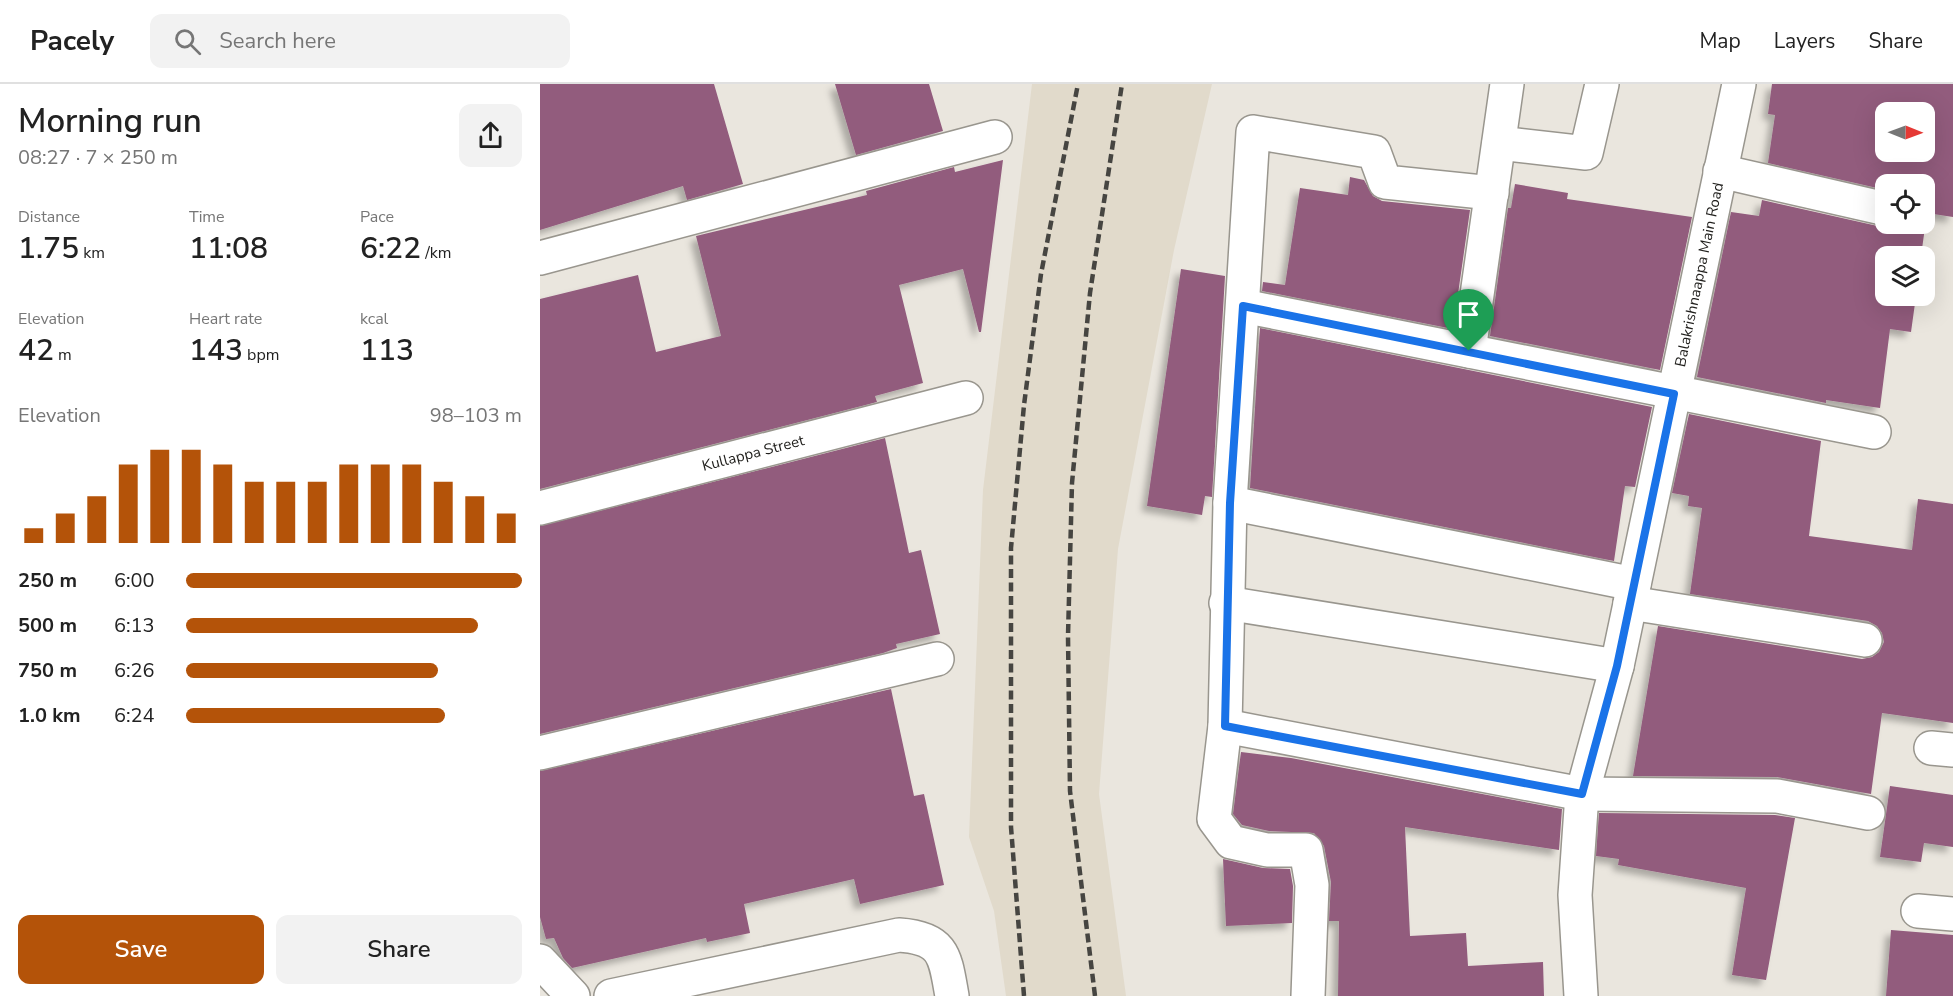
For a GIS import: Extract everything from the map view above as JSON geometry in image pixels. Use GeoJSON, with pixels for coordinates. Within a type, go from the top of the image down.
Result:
{"type":"FeatureCollection","features":[{"type":"Feature","properties":{"kind":"street"},"geometry":{"type":"LineString","coordinates":[[1469,351],[1507,84]]}},
{"type":"Feature","properties":{"kind":"street"},"geometry":{"type":"LineString","coordinates":[[1499,143],[1586,153],[1602,84]]}},
{"type":"Feature","properties":{"kind":"street","name":"Balakrishnaappa Main Road"},"geometry":{"type":"LineString","coordinates":[[1581,996],[1575,895],[1582,794],[1617,666],[1739,84]]}},
{"type":"Feature","properties":{"kind":"street"},"geometry":{"type":"LineString","coordinates":[[1308,996],[1312,885],[1306,850],[1267,850],[1231,842],[1214,819],[1225,726],[1230,503],[1253,132],[1374,152],[1385,182],[1492,193]]}},
{"type":"Feature","properties":{"kind":"street"},"geometry":{"type":"LineString","coordinates":[[540,258],[995,138]]}},
{"type":"Feature","properties":{"kind":"street"},"geometry":{"type":"LineString","coordinates":[[1720,171],[1875,206]]}},
{"type":"Feature","properties":{"kind":"street"},"geometry":{"type":"LineString","coordinates":[[1243,306],[1674,394],[1874,432]]}},
{"type":"Feature","properties":{"kind":"street","name":"Kullappa Street"},"geometry":{"type":"LineString","coordinates":[[540,508],[966,398]]}},
{"type":"Feature","properties":{"kind":"street"},"geometry":{"type":"LineString","coordinates":[[1230,503],[1632,593],[1865,640]]}},
{"type":"Feature","properties":{"kind":"street"},"geometry":{"type":"LineString","coordinates":[[1226,603],[1617,666]]}},
{"type":"Feature","properties":{"kind":"street"},"geometry":{"type":"LineString","coordinates":[[540,753],[937,659]]}},
{"type":"Feature","properties":{"kind":"street"},"geometry":{"type":"LineString","coordinates":[[1225,726],[1582,794],[1778,796],[1868,813]]}},
{"type":"Feature","properties":{"kind":"street"},"geometry":{"type":"LineString","coordinates":[[1917,911],[1953,914]]}},
{"type":"Feature","properties":{"kind":"street"},"geometry":{"type":"LineString","coordinates":[[611,996],[900,935],[927,939],[945,955],[952,996]]}},
{"type":"Feature","properties":{"kind":"street"},"geometry":{"type":"LineString","coordinates":[[540,961],[573,996]]}},
{"type":"Feature","properties":{"kind":"shaded area"},"geometry":{"type":"Polygon","coordinates":[[[1032,84],[1212,84],[1174,250],[1118,549],[1099,794],[1126,996],[1006,996],[994,911],[969,837],[983,490],[1032,84]]]}},
{"type":"Feature","properties":{"kind":"building"},"geometry":{"type":"Polygon","coordinates":[[[540,84],[714,84],[743,184],[687,200],[683,186],[540,230],[540,84]]]}},
{"type":"Feature","properties":{"kind":"building"},"geometry":{"type":"Polygon","coordinates":[[[835,84],[929,84],[943,131],[856,155],[835,84]]]}},
{"type":"Feature","properties":{"kind":"building"},"geometry":{"type":"Polygon","coordinates":[[[1772,84],[1953,84],[1953,217],[1935,214],[1935,174],[1875,174],[1875,187],[1768,163],[1775,115],[1768,114],[1772,84]]]}},
{"type":"Feature","properties":{"kind":"building"},"geometry":{"type":"Polygon","coordinates":[[[1003,160],[981,332],[979,332],[963,269],[899,285],[923,383],[875,396],[877,402],[540,489],[540,299],[638,275],[656,352],[721,336],[696,236],[867,195],[866,191],[954,167],[955,172],[1003,160]]]}},
{"type":"Feature","properties":{"kind":"building"},"geometry":{"type":"Polygon","coordinates":[[[1350,177],[1364,180],[1373,196],[1382,201],[1470,210],[1453,329],[1262,291],[1263,282],[1285,285],[1300,188],[1348,195],[1350,177]]]}},
{"type":"Feature","properties":{"kind":"building"},"geometry":{"type":"Polygon","coordinates":[[[1515,184],[1568,193],[1567,199],[1692,217],[1660,370],[1490,336],[1508,208],[1511,208],[1515,184]]]}},
{"type":"Feature","properties":{"kind":"building"},"geometry":{"type":"Polygon","coordinates":[[[1762,200],[1875,225],[1875,234],[1924,234],[1922,246],[1875,246],[1875,306],[1915,306],[1911,332],[1890,329],[1880,408],[1826,400],[1826,403],[1697,377],[1731,212],[1759,216],[1762,200]]]}},
{"type":"Feature","properties":{"kind":"building"},"geometry":{"type":"Polygon","coordinates":[[[1181,269],[1225,276],[1212,497],[1205,496],[1202,515],[1147,506],[1181,269]]]}},
{"type":"Feature","properties":{"kind":"building"},"geometry":{"type":"Polygon","coordinates":[[[1260,328],[1652,407],[1635,487],[1625,486],[1614,561],[1250,488],[1260,328]]]}},
{"type":"Feature","properties":{"kind":"building"},"geometry":{"type":"Polygon","coordinates":[[[1689,414],[1821,441],[1809,536],[1912,550],[1918,499],[1953,504],[1953,723],[1882,713],[1871,794],[1777,777],[1633,776],[1658,626],[1862,659],[1872,657],[1879,652],[1884,642],[1877,626],[1868,621],[1690,594],[1702,508],[1688,506],[1689,496],[1672,493],[1689,414]]]}},
{"type":"Feature","properties":{"kind":"building"},"geometry":{"type":"Polygon","coordinates":[[[885,438],[909,553],[921,550],[940,634],[896,644],[897,648],[883,653],[540,734],[540,526],[885,438]]]}},
{"type":"Feature","properties":{"kind":"building"},"geometry":{"type":"Polygon","coordinates":[[[891,689],[914,796],[924,794],[944,885],[860,904],[854,879],[744,904],[750,933],[707,942],[706,938],[572,968],[563,958],[554,938],[546,939],[540,917],[540,771],[891,689]]]}},
{"type":"Feature","properties":{"kind":"building"},"geometry":{"type":"Polygon","coordinates":[[[1241,752],[1291,758],[1562,809],[1559,850],[1405,827],[1410,936],[1466,933],[1468,966],[1543,962],[1544,996],[1338,996],[1339,921],[1329,921],[1331,882],[1324,846],[1314,833],[1269,831],[1242,825],[1233,814],[1241,752]]]}},
{"type":"Feature","properties":{"kind":"building"},"geometry":{"type":"Polygon","coordinates":[[[1890,786],[1953,795],[1953,847],[1924,843],[1921,862],[1880,857],[1890,786]]]}},
{"type":"Feature","properties":{"kind":"building"},"geometry":{"type":"Polygon","coordinates":[[[1599,813],[1775,815],[1795,818],[1766,980],[1732,975],[1746,888],[1618,865],[1619,859],[1596,856],[1599,813]]]}},
{"type":"Feature","properties":{"kind":"building"},"geometry":{"type":"Polygon","coordinates":[[[1223,859],[1263,868],[1290,869],[1293,886],[1292,923],[1226,926],[1223,859]]]}},
{"type":"Feature","properties":{"kind":"building"},"geometry":{"type":"Polygon","coordinates":[[[1891,930],[1953,935],[1953,996],[1886,996],[1891,930]]]}},
{"type":"Feature","properties":{"kind":"railway"},"geometry":{"type":"LineString","coordinates":[[1024,996],[1011,827],[1011,548],[1024,405],[1041,274],[1078,84]]}},
{"type":"Feature","properties":{"kind":"railway"},"geometry":{"type":"LineString","coordinates":[[1095,996],[1070,791],[1068,636],[1072,483],[1090,293],[1122,84]]}},
{"type":"Feature","properties":{"kind":"route"},"geometry":{"type":"LineString","coordinates":[[1243,306],[1469,351],[1674,394],[1617,666],[1582,794],[1225,726],[1230,503],[1243,306]]}}]}
